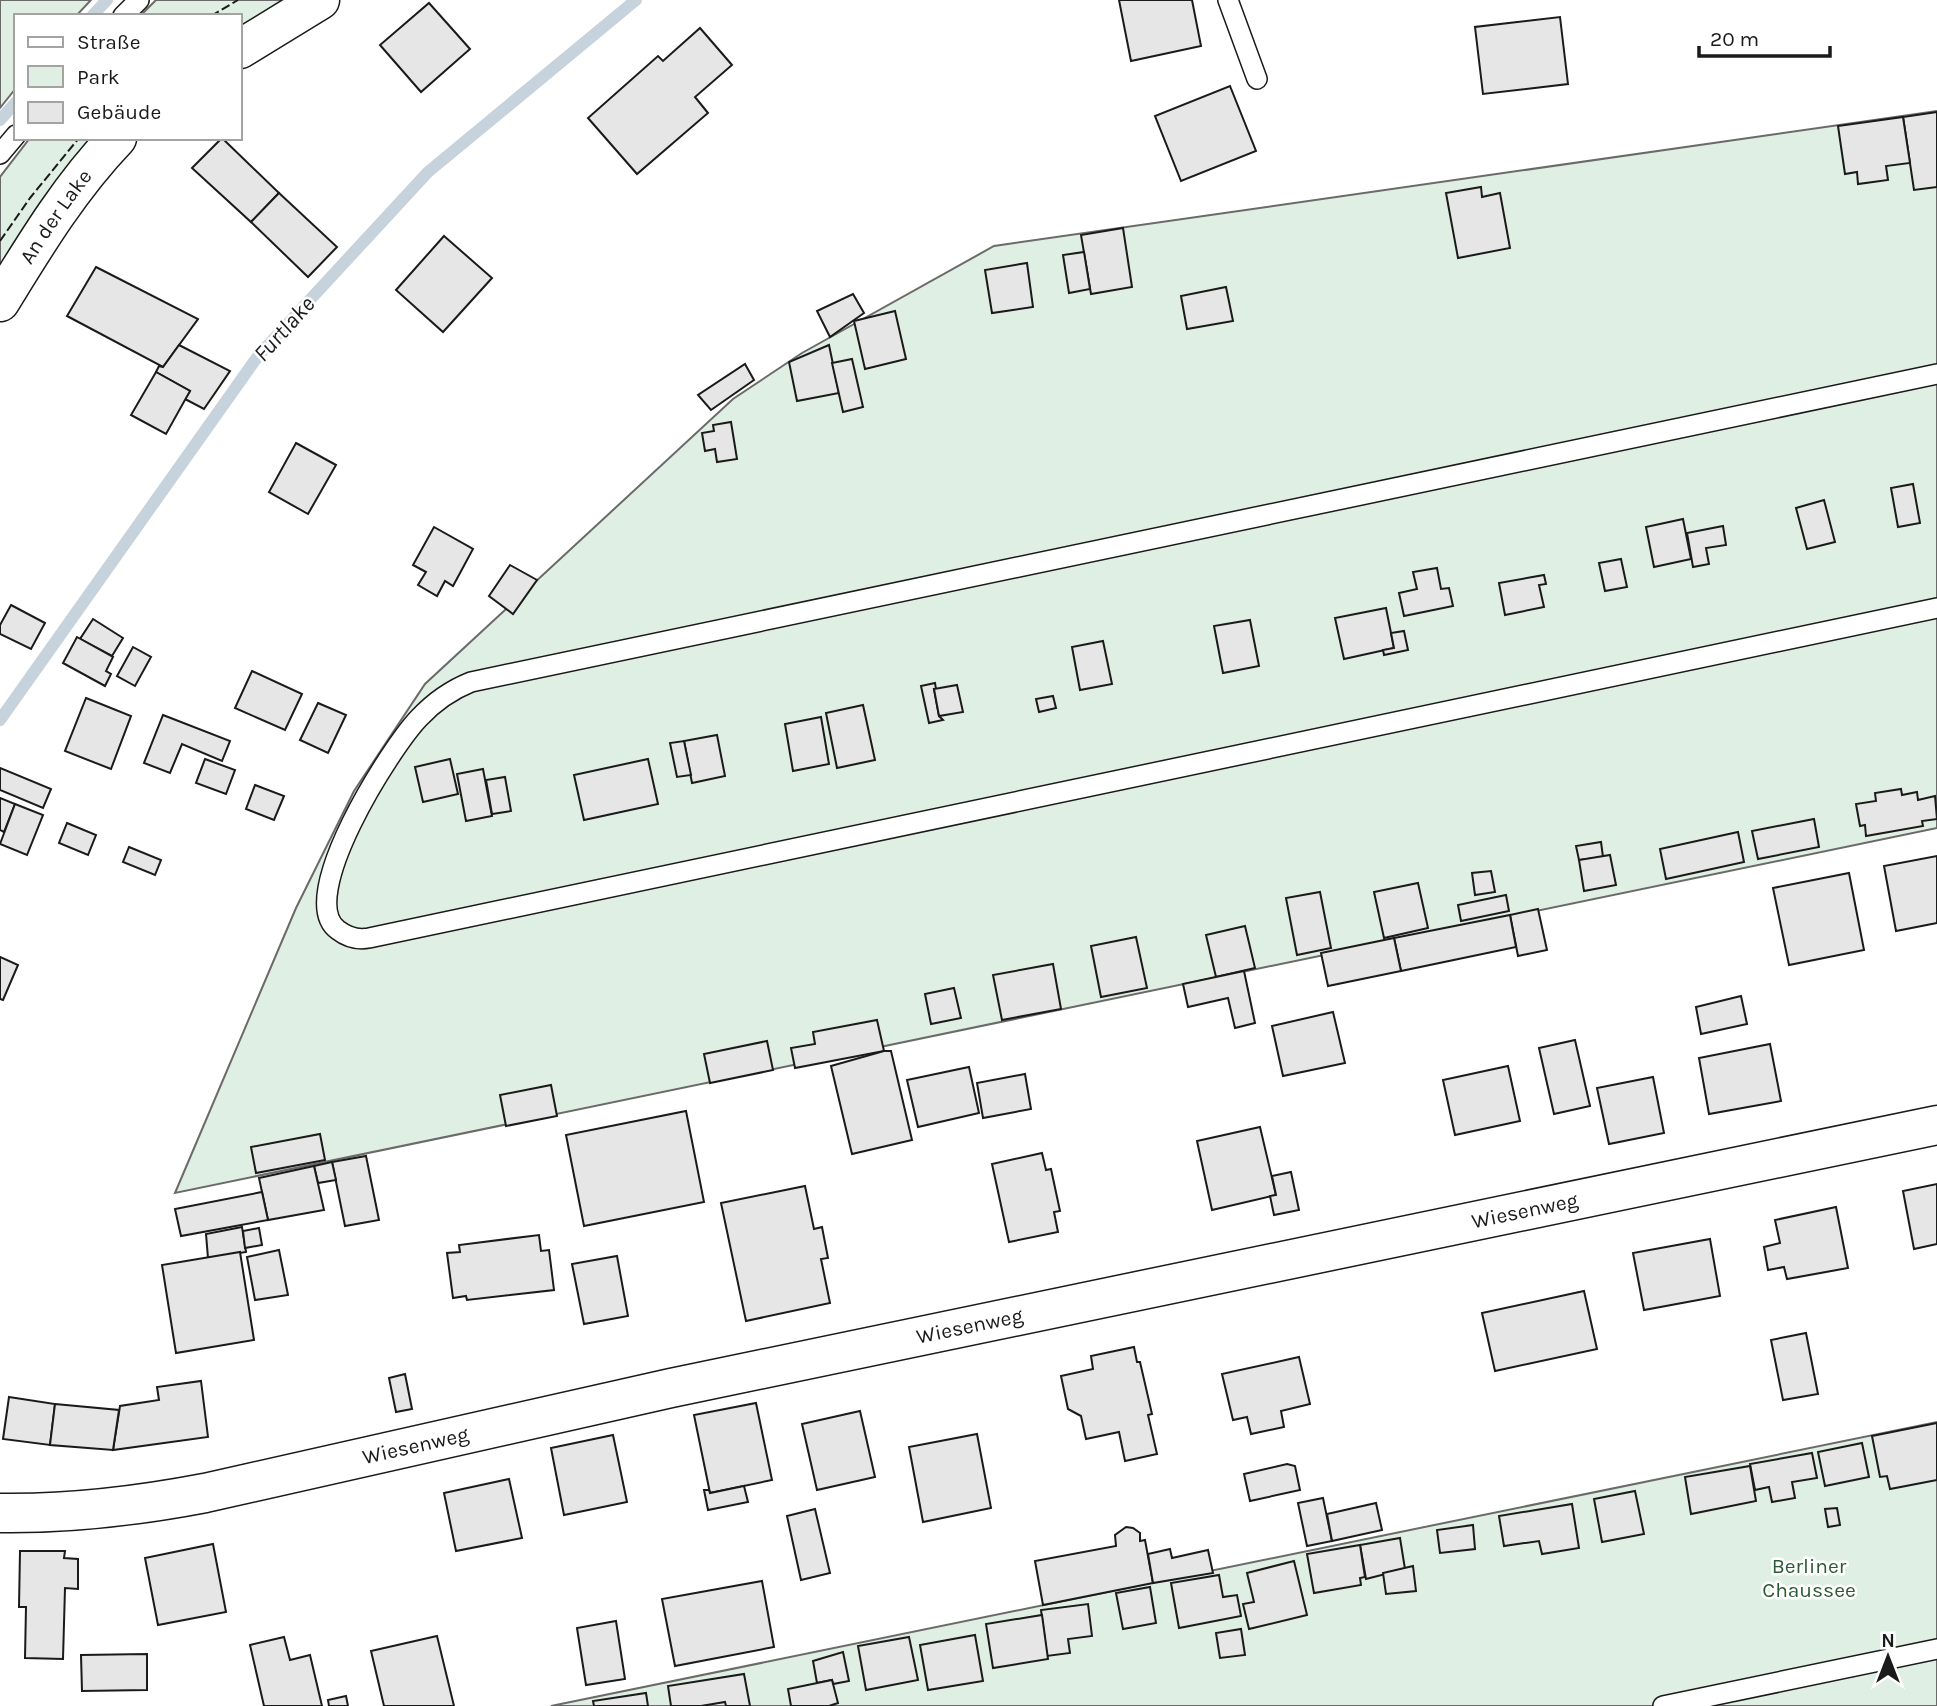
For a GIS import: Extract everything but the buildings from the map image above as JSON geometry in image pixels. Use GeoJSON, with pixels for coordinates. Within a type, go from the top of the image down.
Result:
{"type":"FeatureCollection","features":[{"type":"Feature","properties":{"kind":"street"},"geometry":{"type":"LineString","coordinates":[[242,47],[320,0]]}},
{"type":"Feature","properties":{"kind":"street","name":"An der Lake"},"geometry":{"type":"LineString","coordinates":[[0,302],[70,195],[115,140]]}},
{"type":"Feature","properties":{"kind":"street","name":"Wiesenweg"},"geometry":{"type":"LineString","coordinates":[[0,1513],[132,1506],[205,1493],[671,1388],[1937,1125]]}},
{"type":"Feature","properties":{"kind":"lane"},"geometry":{"type":"LineString","coordinates":[[125,14],[139,0]]}},
{"type":"Feature","properties":{"kind":"lane"},"geometry":{"type":"LineString","coordinates":[[1228,0],[1257,79]]}},
{"type":"Feature","properties":{"kind":"lane"},"geometry":{"type":"LineString","coordinates":[[0,154],[14,137]]}},
{"type":"Feature","properties":{"kind":"lane"},"geometry":{"type":"LineString","coordinates":[[1937,374],[471,682],[452,690],[418,719],[379,774],[332,868],[327,895],[328,916],[340,932],[352,937],[369,938],[1937,608]]}},
{"type":"Feature","properties":{"kind":"lane"},"geometry":{"type":"LineString","coordinates":[[1663,1706],[1937,1649]]}},
{"type":"Feature","properties":{"kind":"green space"},"geometry":{"type":"Polygon","coordinates":[[[0,0],[91,0],[78,14],[14,14],[14,90],[0,108],[0,0]]]}},
{"type":"Feature","properties":{"kind":"green space"},"geometry":{"type":"Polygon","coordinates":[[[156,0],[289,0],[242,28],[242,14],[142,14],[156,0]]]}},
{"type":"Feature","properties":{"kind":"green space"},"geometry":{"type":"Polygon","coordinates":[[[1937,111],[1937,828],[175,1193],[296,908],[354,791],[425,684],[733,399],[802,353],[994,246],[1937,111]]]}},
{"type":"Feature","properties":{"kind":"green space"},"geometry":{"type":"Polygon","coordinates":[[[28,140],[103,140],[0,273],[0,177],[28,140]]]}},
{"type":"Feature","properties":{"kind":"green space","name":"Berliner Chaussee"},"geometry":{"type":"Polygon","coordinates":[[[1937,1422],[1937,1706],[551,1706],[1937,1422]]]}},
{"type":"Feature","properties":{"kind":"waterway"},"geometry":{"type":"LineString","coordinates":[[94,14],[107,0]]}},
{"type":"Feature","properties":{"kind":"waterway","name":"Furtlake"},"geometry":{"type":"LineString","coordinates":[[0,720],[258,356],[428,172],[636,0]]}},
{"type":"Feature","properties":{"kind":"waterway"},"geometry":{"type":"LineString","coordinates":[[0,120],[14,104]]}},
{"type":"Feature","properties":{"kind":"fence"},"geometry":{"type":"LineString","coordinates":[[214,14],[238,0]]}},
{"type":"Feature","properties":{"kind":"fence"},"geometry":{"type":"LineString","coordinates":[[0,241],[30,198],[77,140]]}}]}
